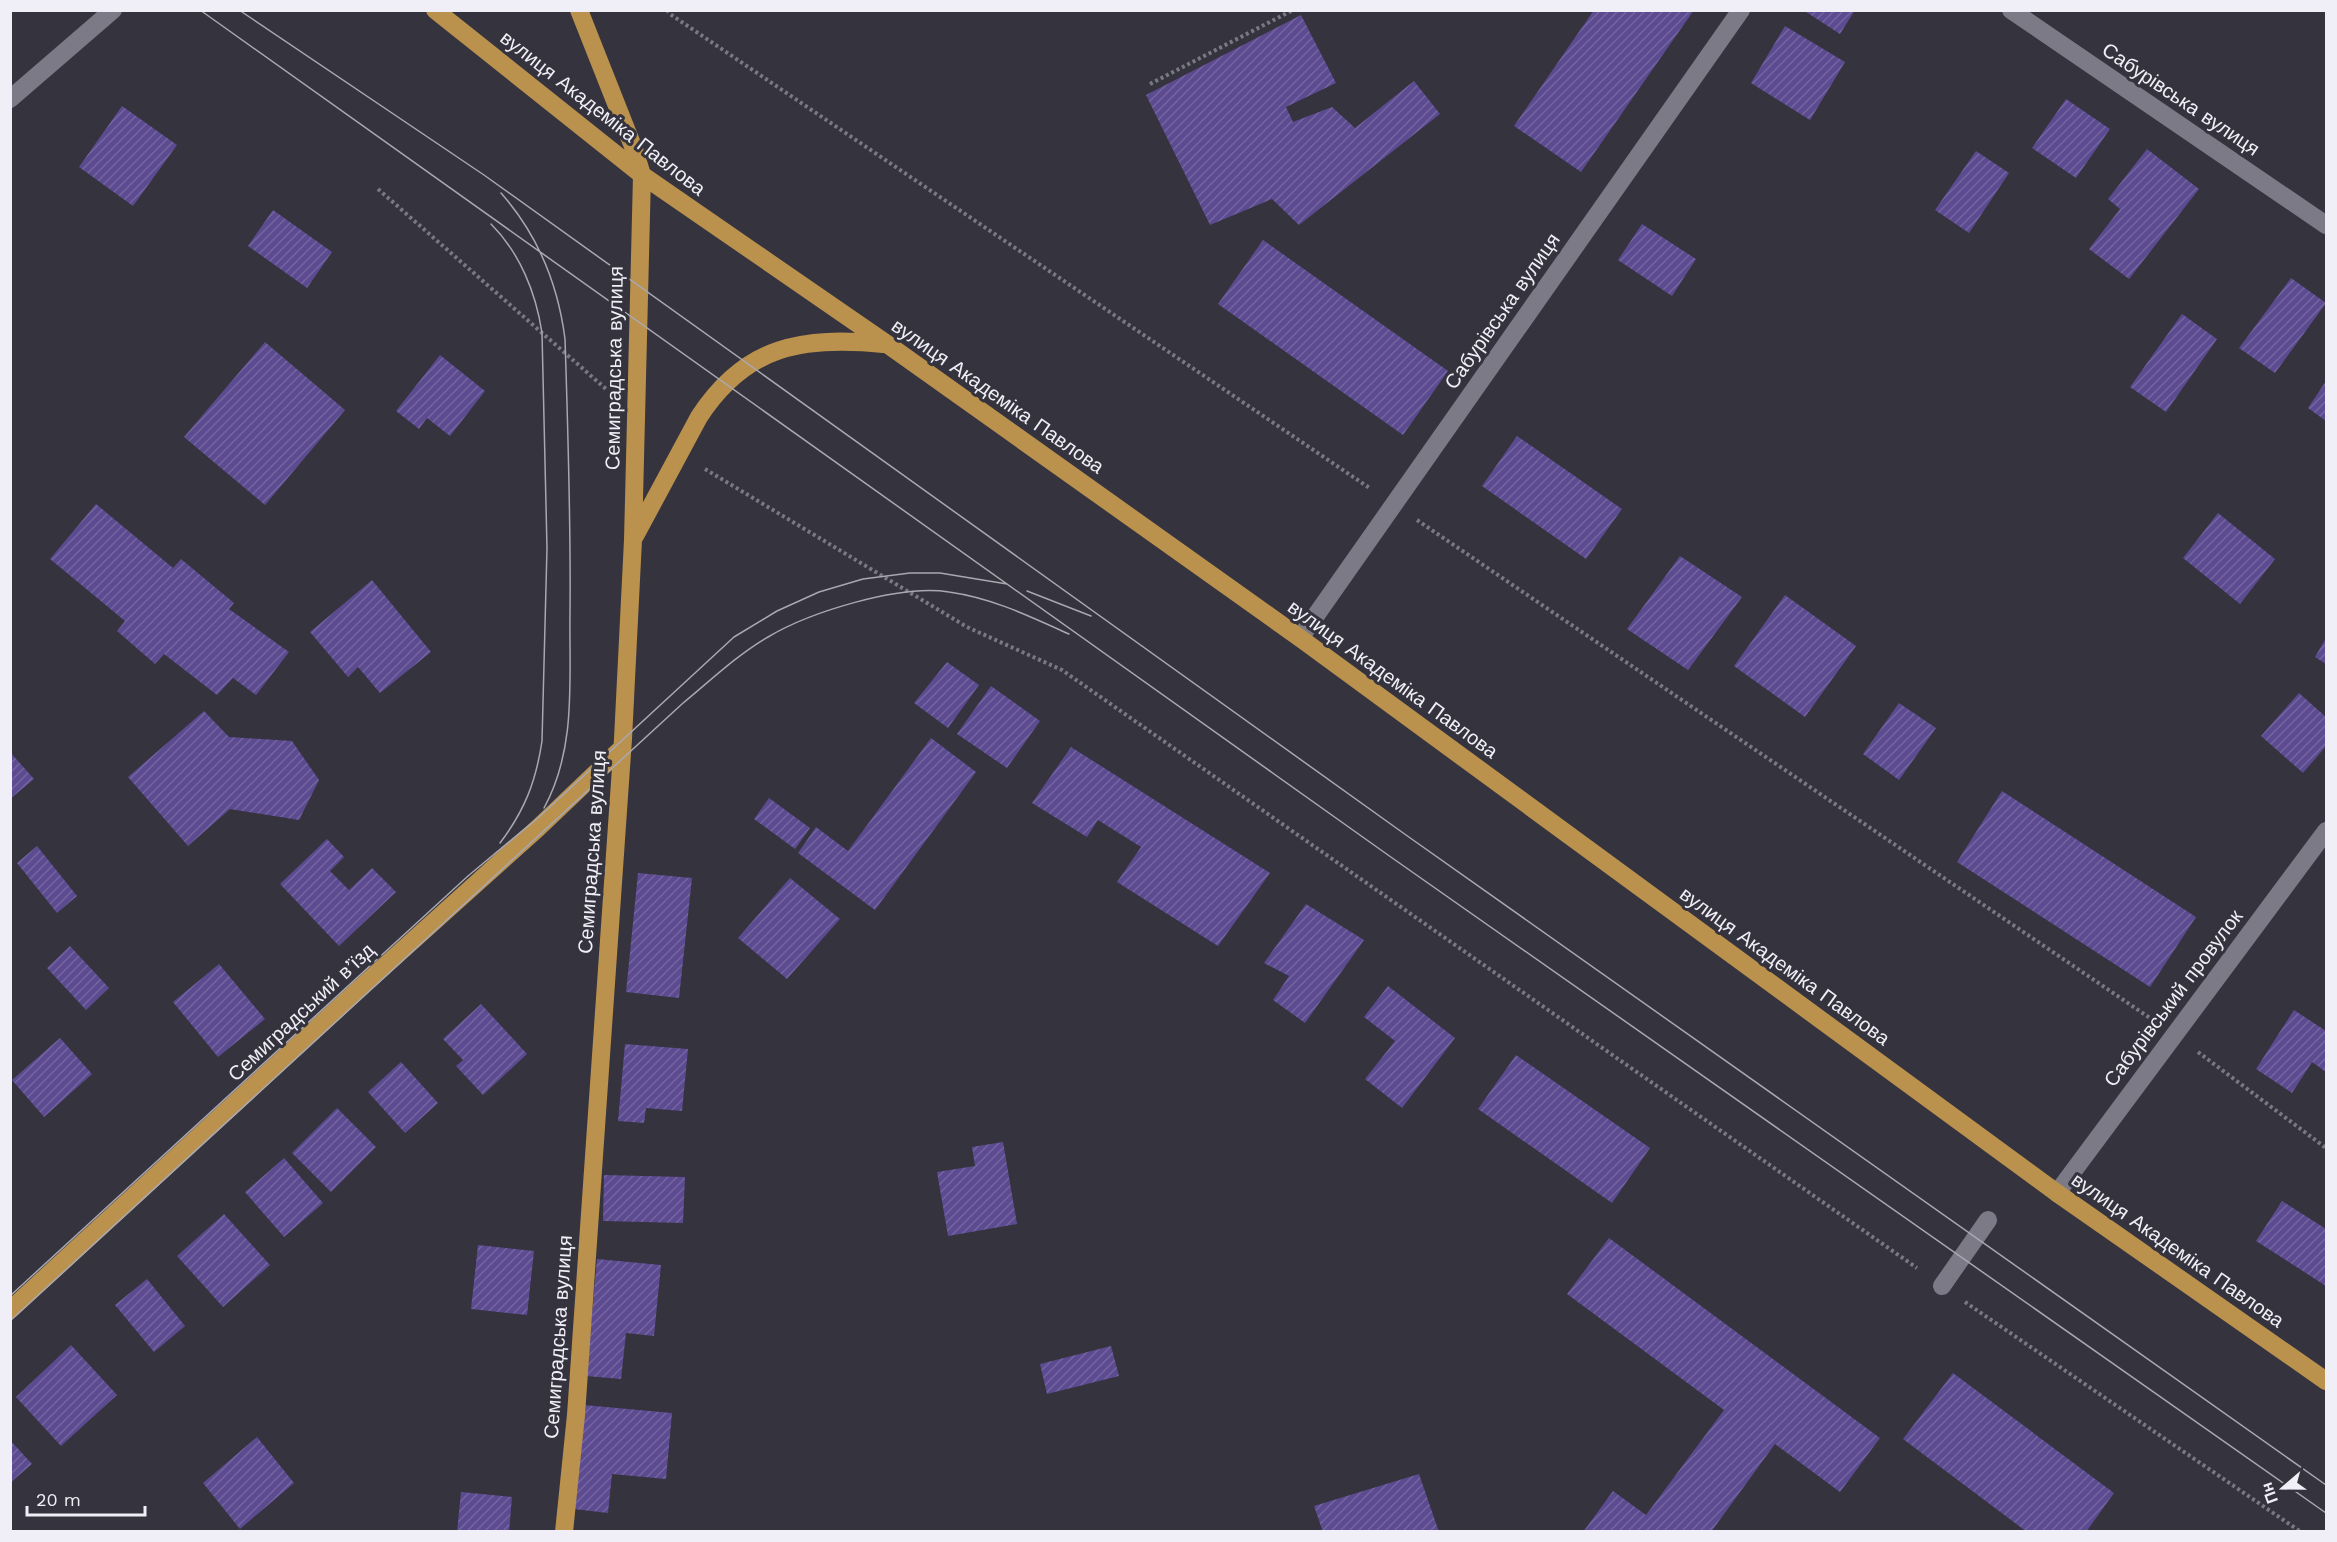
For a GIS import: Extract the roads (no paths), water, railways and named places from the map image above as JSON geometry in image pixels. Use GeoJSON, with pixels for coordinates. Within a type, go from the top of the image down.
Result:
{"type":"FeatureCollection","features":[{"type":"Feature","properties":{"kind":"main road","name":"вулиця Академіка Павлова"},"geometry":{"type":"LineString","coordinates":[[435,10],[642,175],[887,344],[1300,638],[2057,1193],[2326,1381]]}},
{"type":"Feature","properties":{"kind":"main road","name":"Семиградська вулиця"},"geometry":{"type":"LineString","coordinates":[[564,1532],[577,1403],[622,748],[633,540],[642,175],[634,149],[579,10]]}},
{"type":"Feature","properties":{"kind":"main road"},"geometry":{"type":"LineString","coordinates":[[633,540],[699,417],[711,398],[733,376],[771,353],[797,344],[849,340],[887,344]]}},
{"type":"Feature","properties":{"kind":"main road","name":"Семиградський в’їзд"},"geometry":{"type":"LineString","coordinates":[[10,1310],[526,839],[622,748]]}},
{"type":"Feature","properties":{"kind":"street"},"geometry":{"type":"LineString","coordinates":[[10,99],[113,10]]}},
{"type":"Feature","properties":{"kind":"street","name":"Сабурівська вулиця"},"geometry":{"type":"LineString","coordinates":[[1300,638],[1741,10]]}},
{"type":"Feature","properties":{"kind":"street","name":"Сабурівська вулиця"},"geometry":{"type":"LineString","coordinates":[[2011,10],[2326,225]]}},
{"type":"Feature","properties":{"kind":"street","name":"Сабурівський провулок"},"geometry":{"type":"LineString","coordinates":[[2057,1193],[2326,831]]}},
{"type":"Feature","properties":{"kind":"street"},"geometry":{"type":"LineString","coordinates":[[1942,1286],[1988,1220]]}},
{"type":"Feature","properties":{"kind":"tram line"},"geometry":{"type":"LineString","coordinates":[[200,10],[1388,855],[2326,1513]]}},
{"type":"Feature","properties":{"kind":"tram line"},"geometry":{"type":"LineString","coordinates":[[239,10],[484,175],[1406,835],[2326,1485]]}},
{"type":"Feature","properties":{"kind":"tram line"},"geometry":{"type":"LineString","coordinates":[[501,193],[526,226],[544,261],[557,299],[565,339],[570,544],[569,712],[562,761],[555,785],[544,808]]}},
{"type":"Feature","properties":{"kind":"tram line"},"geometry":{"type":"LineString","coordinates":[[491,224],[510,248],[525,274],[536,303],[542,333],[547,548],[542,741],[528,795],[500,843]]}},
{"type":"Feature","properties":{"kind":"tram line"},"geometry":{"type":"LineString","coordinates":[[10,1296],[468,876],[539,817],[734,637],[777,611],[819,592],[863,579],[910,573],[940,573],[1007,584]]}},
{"type":"Feature","properties":{"kind":"tram line"},"geometry":{"type":"LineString","coordinates":[[10,1321],[682,704],[757,644],[807,618],[856,602],[906,592],[929,591],[949,592],[995,603],[1069,634]]}},
{"type":"Feature","properties":{"kind":"tram line"},"geometry":{"type":"LineString","coordinates":[[1027,591],[1091,616]]}}]}
